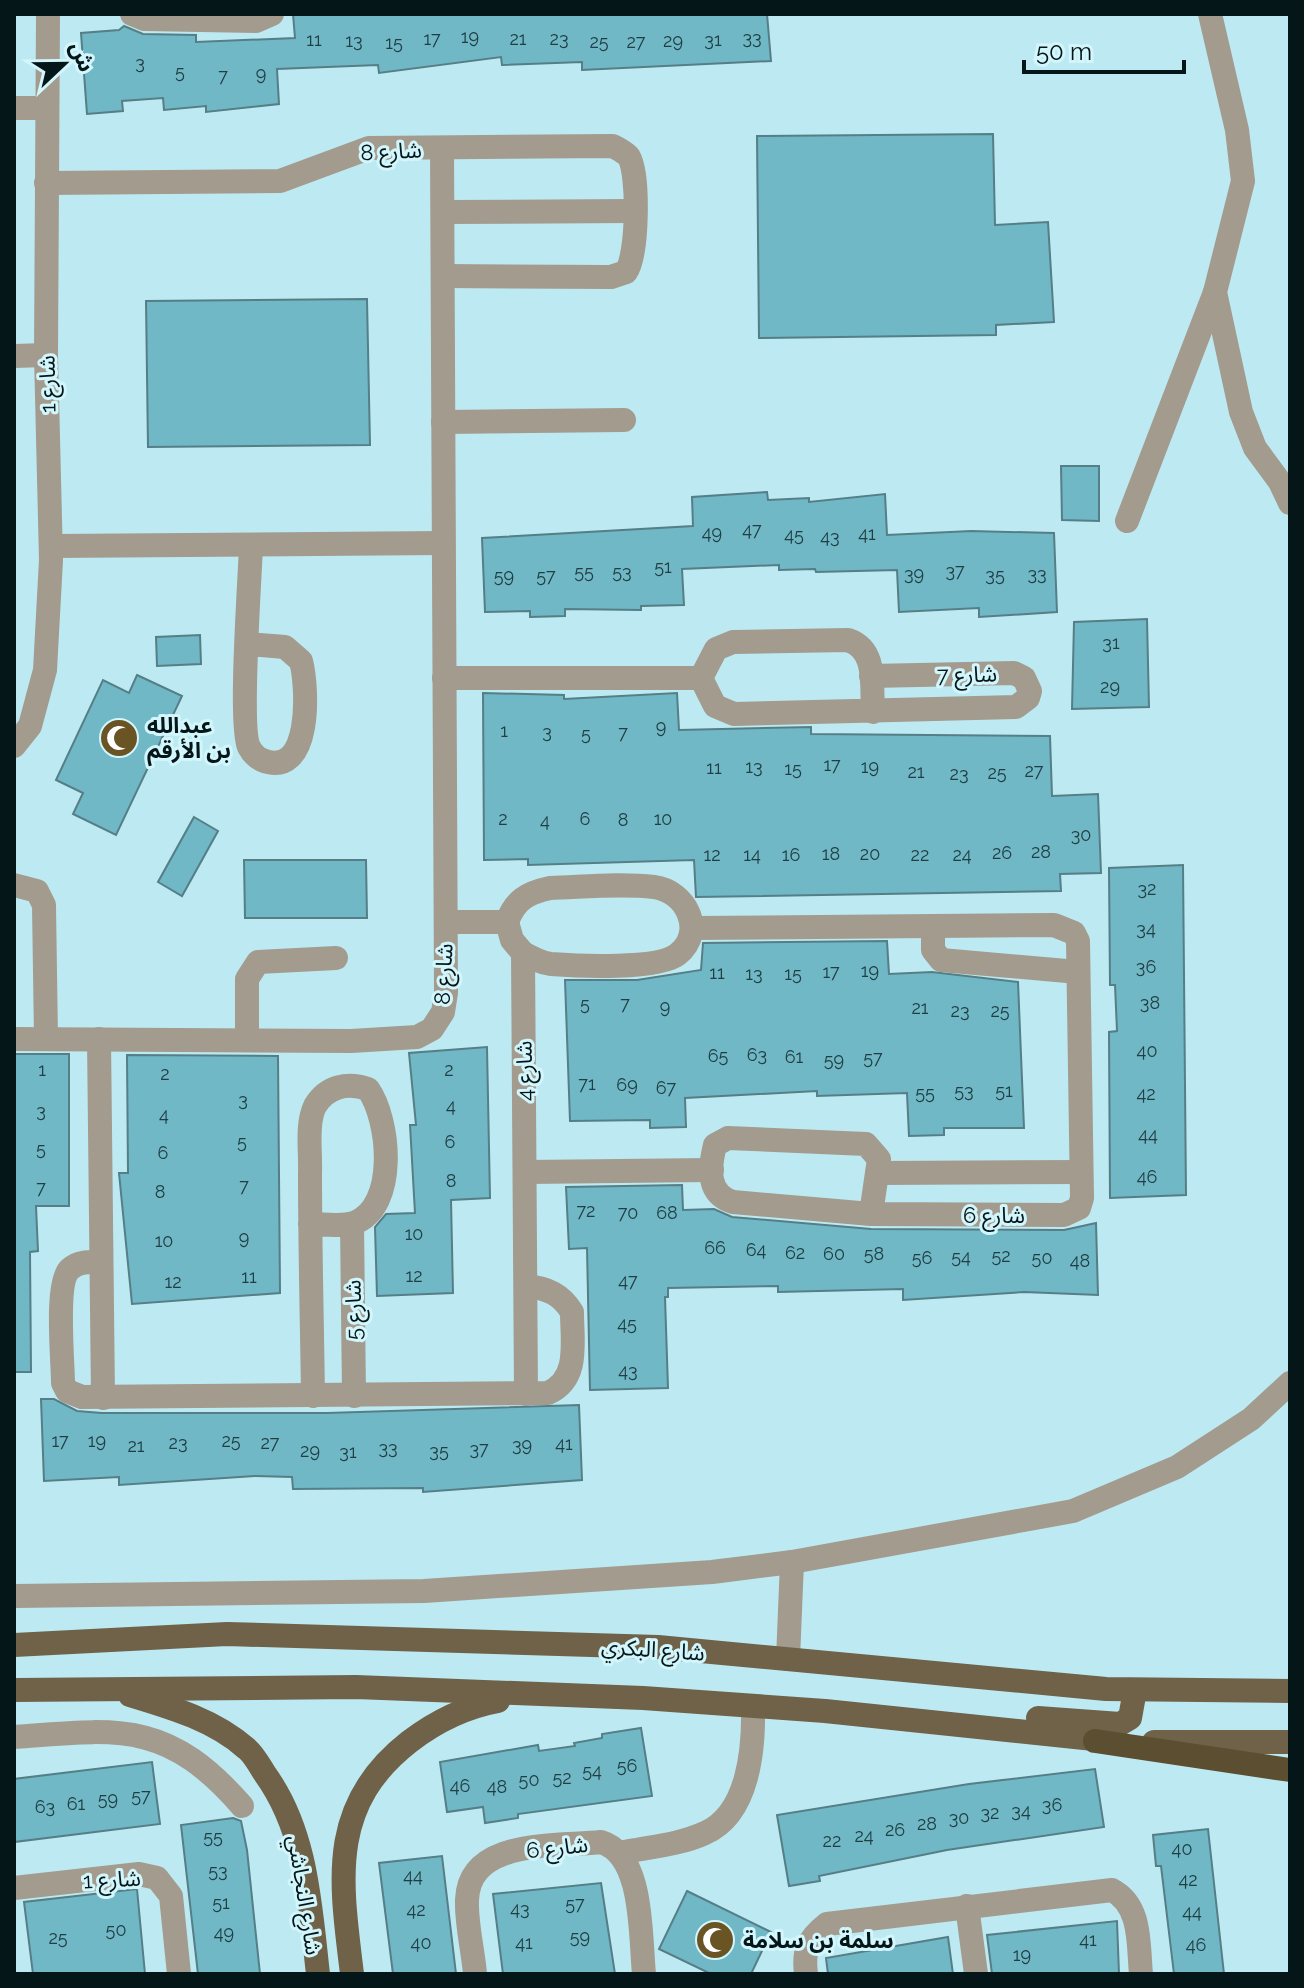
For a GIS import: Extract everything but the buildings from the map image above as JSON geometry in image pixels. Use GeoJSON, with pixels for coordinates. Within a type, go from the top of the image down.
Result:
{"type":"FeatureCollection","features":[{"type":"Feature","properties":{"kind":"highway"},"geometry":{"type":"LineString","coordinates":[[1095,1741],[1290,1770]]}},
{"type":"Feature","properties":{"kind":"main road","name":"شارع البكري"},"geometry":{"type":"LineString","coordinates":[[14,1645],[243,1634],[658,1647],[1135,1690],[1290,1691]]}},
{"type":"Feature","properties":{"kind":"main road"},"geometry":{"type":"LineString","coordinates":[[14,1690],[101,1686],[356,1687],[643,1698],[1001,1728],[1095,1741],[1290,1742]]}},
{"type":"Feature","properties":{"kind":"main road","name":"شارع النجاشي"},"geometry":{"type":"LineString","coordinates":[[101,1686],[185,1711],[248,1749],[291,1816],[308,1885],[318,1974]]}},
{"type":"Feature","properties":{"kind":"main road"},"geometry":{"type":"LineString","coordinates":[[1001,1728],[1034,1718],[1120,1724],[1130,1718],[1135,1690]]}},
{"type":"Feature","properties":{"kind":"main road","name":"شارع النجاشي"},"geometry":{"type":"LineString","coordinates":[[352,1974],[343,1860],[366,1784],[390,1757],[451,1716],[488,1703],[532,1696]]}},
{"type":"Feature","properties":{"kind":"street","name":"شارع 1"},"geometry":{"type":"LineString","coordinates":[[14,746],[30,726],[45,670],[51,546],[46,355],[48,14]]}},
{"type":"Feature","properties":{"kind":"street"},"geometry":{"type":"LineString","coordinates":[[132,14],[144,19],[256,21],[272,14]]}},
{"type":"Feature","properties":{"kind":"street"},"geometry":{"type":"LineString","coordinates":[[1127,521],[1215,292],[1243,181],[1237,130],[1210,14]]}},
{"type":"Feature","properties":{"kind":"street"},"geometry":{"type":"LineString","coordinates":[[14,108],[46,108]]}},
{"type":"Feature","properties":{"kind":"street"},"geometry":{"type":"LineString","coordinates":[[442,148],[613,146],[629,157],[633,172],[634,211],[634,257],[626,272],[619,276],[443,276]]}},
{"type":"Feature","properties":{"kind":"street","name":"شارع 8"},"geometry":{"type":"LineString","coordinates":[[14,1039],[351,1041],[417,1037],[432,1029],[443,1012],[446,993],[442,148],[369,148],[280,181],[46,183]]}},
{"type":"Feature","properties":{"kind":"street"},"geometry":{"type":"LineString","coordinates":[[444,212],[634,211]]}},
{"type":"Feature","properties":{"kind":"street"},"geometry":{"type":"LineString","coordinates":[[1215,292],[1241,412],[1255,448],[1280,482],[1290,503]]}},
{"type":"Feature","properties":{"kind":"street"},"geometry":{"type":"LineString","coordinates":[[14,356],[46,355]]}},
{"type":"Feature","properties":{"kind":"street"},"geometry":{"type":"LineString","coordinates":[[443,422],[624,420]]}},
{"type":"Feature","properties":{"kind":"street"},"geometry":{"type":"LineString","coordinates":[[51,546],[443,543]]}},
{"type":"Feature","properties":{"kind":"street"},"geometry":{"type":"LineString","coordinates":[[248,644],[285,647],[301,661],[304,732],[301,744],[282,761],[269,762],[257,757],[248,746],[248,644],[251,545]]}},
{"type":"Feature","properties":{"kind":"street"},"geometry":{"type":"LineString","coordinates":[[444,678],[701,678],[716,649],[733,642],[848,640],[864,649],[870,658],[873,712]]}},
{"type":"Feature","properties":{"kind":"street","name":"شارع 7"},"geometry":{"type":"LineString","coordinates":[[701,678],[715,706],[734,714],[1016,707],[1028,698],[1030,691],[1024,678],[1014,673],[871,676]]}},
{"type":"Feature","properties":{"kind":"street"},"geometry":{"type":"LineString","coordinates":[[14,885],[37,891],[44,905],[46,1039]]}},
{"type":"Feature","properties":{"kind":"street"},"geometry":{"type":"LineString","coordinates":[[446,922],[507,922],[513,907],[534,891],[550,888],[655,887],[679,899],[689,912],[693,928],[690,940],[677,955],[653,963],[549,964],[523,953]]}},
{"type":"Feature","properties":{"kind":"street","name":"شارع 4"},"geometry":{"type":"LineString","coordinates":[[507,922],[512,940],[523,953],[526,1394]]}},
{"type":"Feature","properties":{"kind":"street"},"geometry":{"type":"LineString","coordinates":[[933,926],[933,950],[937,958],[945,962],[1078,972]]}},
{"type":"Feature","properties":{"kind":"street","name":"شارع 6"},"geometry":{"type":"LineString","coordinates":[[693,928],[1066,927],[1078,941],[1079,1208],[1064,1215],[871,1214],[733,1202],[721,1198],[714,1190],[712,1170]]}},
{"type":"Feature","properties":{"kind":"street"},"geometry":{"type":"LineString","coordinates":[[247,1040],[247,979],[258,962],[336,958]]}},
{"type":"Feature","properties":{"kind":"street"},"geometry":{"type":"LineString","coordinates":[[99,1039],[103,1398]]}},
{"type":"Feature","properties":{"kind":"street"},"geometry":{"type":"LineString","coordinates":[[310,1224],[352,1224],[369,1214],[384,1191],[384,1121],[368,1089],[354,1084],[351,1041]]}},
{"type":"Feature","properties":{"kind":"street","name":"شارع 5"},"geometry":{"type":"LineString","coordinates":[[313,1396],[312,1113],[324,1095],[354,1084]]}},
{"type":"Feature","properties":{"kind":"street"},"geometry":{"type":"LineString","coordinates":[[526,1172],[712,1170],[715,1145],[728,1138],[866,1144],[878,1154],[879,1173],[871,1214]]}},
{"type":"Feature","properties":{"kind":"street","name":"شارع 6"},"geometry":{"type":"LineString","coordinates":[[879,1173],[1081,1172]]}},
{"type":"Feature","properties":{"kind":"street","name":"شارع 5"},"geometry":{"type":"LineString","coordinates":[[352,1224],[354,1396]]}},
{"type":"Feature","properties":{"kind":"street"},"geometry":{"type":"LineString","coordinates":[[101,1262],[81,1262],[64,1276],[63,1355],[67,1391],[82,1397],[548,1393],[560,1388],[572,1363],[572,1312],[565,1300],[543,1288],[526,1286]]}},
{"type":"Feature","properties":{"kind":"street"},"geometry":{"type":"LineString","coordinates":[[14,1596],[424,1591],[712,1572],[792,1562],[1073,1511],[1177,1467],[1251,1419],[1290,1383]]}},
{"type":"Feature","properties":{"kind":"street"},"geometry":{"type":"LineString","coordinates":[[788,1659],[792,1562]]}},
{"type":"Feature","properties":{"kind":"street"},"geometry":{"type":"LineString","coordinates":[[620,1853],[705,1834],[728,1818],[746,1772],[754,1731],[753,1706]]}},
{"type":"Feature","properties":{"kind":"street"},"geometry":{"type":"LineString","coordinates":[[14,1737],[94,1731],[136,1735],[189,1755],[219,1780],[242,1806]]}},
{"type":"Feature","properties":{"kind":"street","name":"شارع 6"},"geometry":{"type":"LineString","coordinates":[[475,1974],[467,1899],[472,1875],[485,1861],[503,1853],[601,1842],[614,1846],[633,1875],[644,1974]]}},
{"type":"Feature","properties":{"kind":"street","name":"شارع 1"},"geometry":{"type":"LineString","coordinates":[[14,1888],[139,1874],[157,1878],[171,1896],[179,1974]]}},
{"type":"Feature","properties":{"kind":"street"},"geometry":{"type":"LineString","coordinates":[[806,1974],[804,1958],[810,1937],[827,1924],[1112,1890],[1123,1896],[1134,1910],[1141,1974]]}},
{"type":"Feature","properties":{"kind":"street"},"geometry":{"type":"LineString","coordinates":[[967,1906],[976,1974]]}},
{"type":"Feature","properties":{"kind":"place","name":"عبدالله بن الأرقم"},"geometry":{"type":"Point","coordinates":[119,738]}},
{"type":"Feature","properties":{"kind":"place","name":"سلمة بن سلامة"},"geometry":{"type":"Point","coordinates":[715,1940]}}]}
